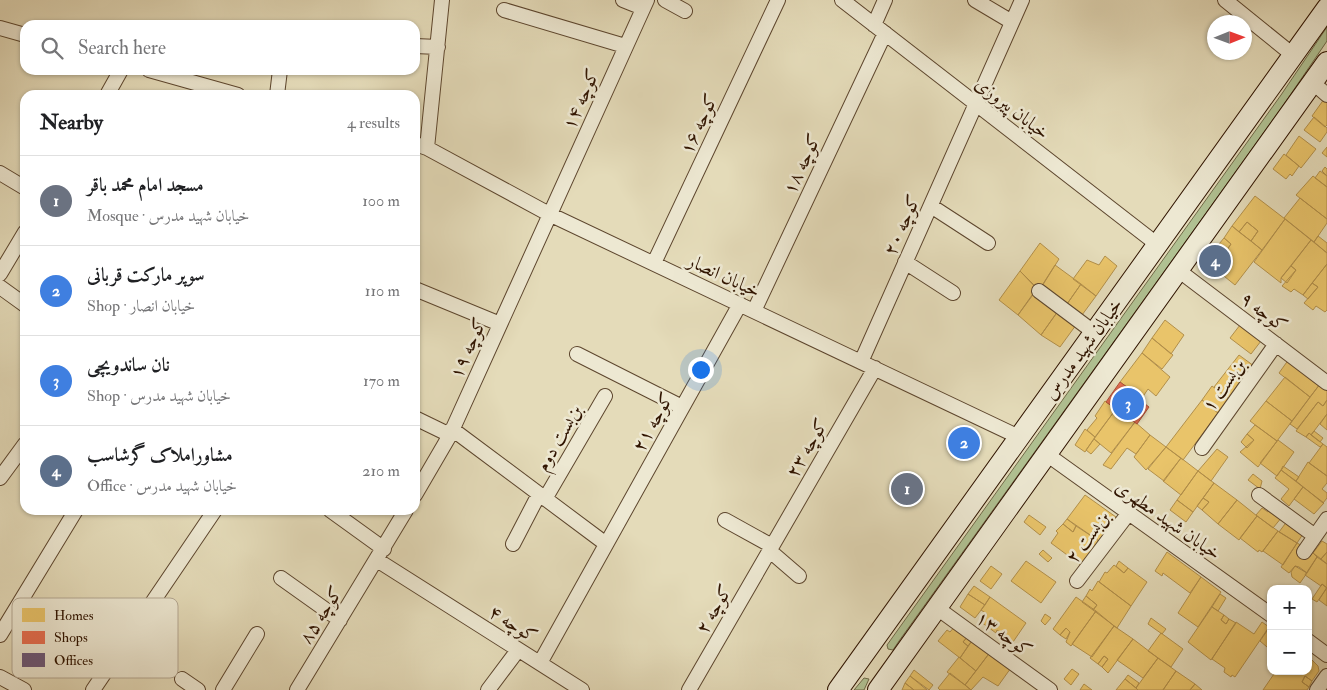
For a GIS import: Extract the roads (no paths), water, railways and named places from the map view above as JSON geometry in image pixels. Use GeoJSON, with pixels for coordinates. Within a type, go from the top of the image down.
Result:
{"type":"FeatureCollection","features":[{"type":"Feature","properties":{"kind":"main road","name":"خیابان شهید مدرس"},"geometry":{"type":"LineString","coordinates":[[838,690],[1327,8]]}},
{"type":"Feature","properties":{"kind":"main road","name":"خیابان شهید مدرس"},"geometry":{"type":"LineString","coordinates":[[878,690],[1045,453],[1178,270],[1320,89],[1327,62]]}},
{"type":"Feature","properties":{"kind":"street"},"geometry":{"type":"LineString","coordinates":[[421,146],[438,47],[442,0]]}},
{"type":"Feature","properties":{"kind":"street"},"geometry":{"type":"LineString","coordinates":[[623,0],[645,4]]}},
{"type":"Feature","properties":{"kind":"street"},"geometry":{"type":"LineString","coordinates":[[665,0],[685,11]]}},
{"type":"Feature","properties":{"kind":"street","name":"کوچه ۱۶"},"geometry":{"type":"LineString","coordinates":[[654,263],[778,0]]}},
{"type":"Feature","properties":{"kind":"street","name":"خیابان پیروزی"},"geometry":{"type":"LineString","coordinates":[[842,0],[1158,245]]}},
{"type":"Feature","properties":{"kind":"street"},"geometry":{"type":"LineString","coordinates":[[879,29],[886,0]]}},
{"type":"Feature","properties":{"kind":"street"},"geometry":{"type":"LineString","coordinates":[[975,0],[1012,22]]}},
{"type":"Feature","properties":{"kind":"street"},"geometry":{"type":"LineString","coordinates":[[1225,0],[1293,55]]}},
{"type":"Feature","properties":{"kind":"street","name":"کوچه ۲۰"},"geometry":{"type":"LineString","coordinates":[[861,362],[1022,1]]}},
{"type":"Feature","properties":{"kind":"street","name":"کوچه ۱۴"},"geometry":{"type":"LineString","coordinates":[[549,214],[645,4]]}},
{"type":"Feature","properties":{"kind":"street"},"geometry":{"type":"LineString","coordinates":[[504,10],[625,46]]}},
{"type":"Feature","properties":{"kind":"street"},"geometry":{"type":"LineString","coordinates":[[0,28],[20,34]]}},
{"type":"Feature","properties":{"kind":"street","name":"کوچه ۱۸"},"geometry":{"type":"LineString","coordinates":[[754,311],[879,29]]}},
{"type":"Feature","properties":{"kind":"street"},"geometry":{"type":"LineString","coordinates":[[420,46],[438,47]]}},
{"type":"Feature","properties":{"kind":"street"},"geometry":{"type":"LineString","coordinates":[[110,90],[118,75]]}},
{"type":"Feature","properties":{"kind":"street"},"geometry":{"type":"LineString","coordinates":[[166,75],[217,90]]}},
{"type":"Feature","properties":{"kind":"street"},"geometry":{"type":"LineString","coordinates":[[278,90],[279,75]]}},
{"type":"Feature","properties":{"kind":"street","name":"خیابان انصار"},"geometry":{"type":"LineString","coordinates":[[421,146],[549,214],[1019,437]]}},
{"type":"Feature","properties":{"kind":"street"},"geometry":{"type":"LineString","coordinates":[[0,173],[20,185]]}},
{"type":"Feature","properties":{"kind":"street"},"geometry":{"type":"LineString","coordinates":[[931,206],[988,243]]}},
{"type":"Feature","properties":{"kind":"street","name":"کوچه ۱۹"},"geometry":{"type":"LineString","coordinates":[[420,485],[451,432],[549,214]]}},
{"type":"Feature","properties":{"kind":"street"},"geometry":{"type":"LineString","coordinates":[[0,274],[20,240]]}},
{"type":"Feature","properties":{"kind":"street"},"geometry":{"type":"LineString","coordinates":[[906,262],[954,293]]}},
{"type":"Feature","properties":{"kind":"street","name":"کوچه ۹"},"geometry":{"type":"LineString","coordinates":[[1178,270],[1327,383]]}},
{"type":"Feature","properties":{"kind":"street"},"geometry":{"type":"LineString","coordinates":[[0,287],[20,301]]}},
{"type":"Feature","properties":{"kind":"street"},"geometry":{"type":"LineString","coordinates":[[420,291],[500,324]]}},
{"type":"Feature","properties":{"kind":"street"},"geometry":{"type":"LineString","coordinates":[[1039,291],[1095,333]]}},
{"type":"Feature","properties":{"kind":"street","name":"کوچه ۲۱"},"geometry":{"type":"LineString","coordinates":[[643,479],[740,304]]}},
{"type":"Feature","properties":{"kind":"street","name":"بن‌بست ۱"},"geometry":{"type":"LineString","coordinates":[[1202,448],[1276,344]]}},
{"type":"Feature","properties":{"kind":"street"},"geometry":{"type":"LineString","coordinates":[[577,354],[682,407]]}},
{"type":"Feature","properties":{"kind":"street","name":"کوچه ۲۳"},"geometry":{"type":"LineString","coordinates":[[771,549],[875,368]]}},
{"type":"Feature","properties":{"kind":"street","name":"بن‌بست دوم"},"geometry":{"type":"LineString","coordinates":[[513,544],[605,396]]}},
{"type":"Feature","properties":{"kind":"street"},"geometry":{"type":"LineString","coordinates":[[420,420],[451,432],[606,544]]}},
{"type":"Feature","properties":{"kind":"street"},"geometry":{"type":"LineString","coordinates":[[0,478],[20,451]]}},
{"type":"Feature","properties":{"kind":"street","name":"خیابان شهید مطهری"},"geometry":{"type":"LineString","coordinates":[[1045,453],[1267,612]]}},
{"type":"Feature","properties":{"kind":"street","name":"کوچه ۴"},"geometry":{"type":"LineString","coordinates":[[380,554],[518,650],[540,663],[643,479]]}},
{"type":"Feature","properties":{"kind":"street"},"geometry":{"type":"LineString","coordinates":[[1259,495],[1315,536]]}},
{"type":"Feature","properties":{"kind":"street","name":"بن‌بست ۲"},"geometry":{"type":"LineString","coordinates":[[1077,581],[1128,514]]}},
{"type":"Feature","properties":{"kind":"street"},"geometry":{"type":"LineString","coordinates":[[22,598],[73,515]]}},
{"type":"Feature","properties":{"kind":"street"},"geometry":{"type":"LineString","coordinates":[[156,598],[212,515]]}},
{"type":"Feature","properties":{"kind":"street"},"geometry":{"type":"LineString","coordinates":[[336,515],[380,554],[403,515]]}},
{"type":"Feature","properties":{"kind":"street"},"geometry":{"type":"LineString","coordinates":[[1304,552],[1327,519]]}},
{"type":"Feature","properties":{"kind":"street"},"geometry":{"type":"LineString","coordinates":[[725,520],[771,549],[799,576]]}},
{"type":"Feature","properties":{"kind":"street","name":"کوچه ۲"},"geometry":{"type":"LineString","coordinates":[[689,690],[771,549]]}},
{"type":"Feature","properties":{"kind":"street","name":"کوچه ۸۵"},"geometry":{"type":"LineString","coordinates":[[297,690],[380,554]]}},
{"type":"Feature","properties":{"kind":"street"},"geometry":{"type":"LineString","coordinates":[[281,578],[340,620]]}},
{"type":"Feature","properties":{"kind":"street","name":"کوچه ۱۳"},"geometry":{"type":"LineString","coordinates":[[937,608],[1050,690]]}},
{"type":"Feature","properties":{"kind":"street"},"geometry":{"type":"LineString","coordinates":[[0,635],[12,615]]}},
{"type":"Feature","properties":{"kind":"street"},"geometry":{"type":"LineString","coordinates":[[223,690],[257,634]]}},
{"type":"Feature","properties":{"kind":"street"},"geometry":{"type":"LineString","coordinates":[[1312,644],[1327,654]]}},
{"type":"Feature","properties":{"kind":"street"},"geometry":{"type":"LineString","coordinates":[[488,690],[518,650]]}},
{"type":"Feature","properties":{"kind":"street"},"geometry":{"type":"LineString","coordinates":[[540,663],[582,690]]}},
{"type":"Feature","properties":{"kind":"street"},"geometry":{"type":"LineString","coordinates":[[0,676],[24,690]]}},
{"type":"Feature","properties":{"kind":"street"},"geometry":{"type":"LineString","coordinates":[[1317,690],[1327,676]]}},
{"type":"Feature","properties":{"kind":"street"},"geometry":{"type":"LineString","coordinates":[[93,690],[101,678]]}},
{"type":"Feature","properties":{"kind":"street"},"geometry":{"type":"LineString","coordinates":[[182,679],[198,690]]}},
{"type":"Feature","properties":{"kind":"place","name":"مشاوراملاک گرشاسب"},"geometry":{"type":"Point","coordinates":[1215,261]}},
{"type":"Feature","properties":{"kind":"place","name":"نان ساندویچی"},"geometry":{"type":"Point","coordinates":[1128,404]}},
{"type":"Feature","properties":{"kind":"place","name":"سوپر مارکت قربانی"},"geometry":{"type":"Point","coordinates":[964,443]}},
{"type":"Feature","properties":{"kind":"place","name":"مسجد امام محمد باقر"},"geometry":{"type":"Point","coordinates":[907,489]}}]}
